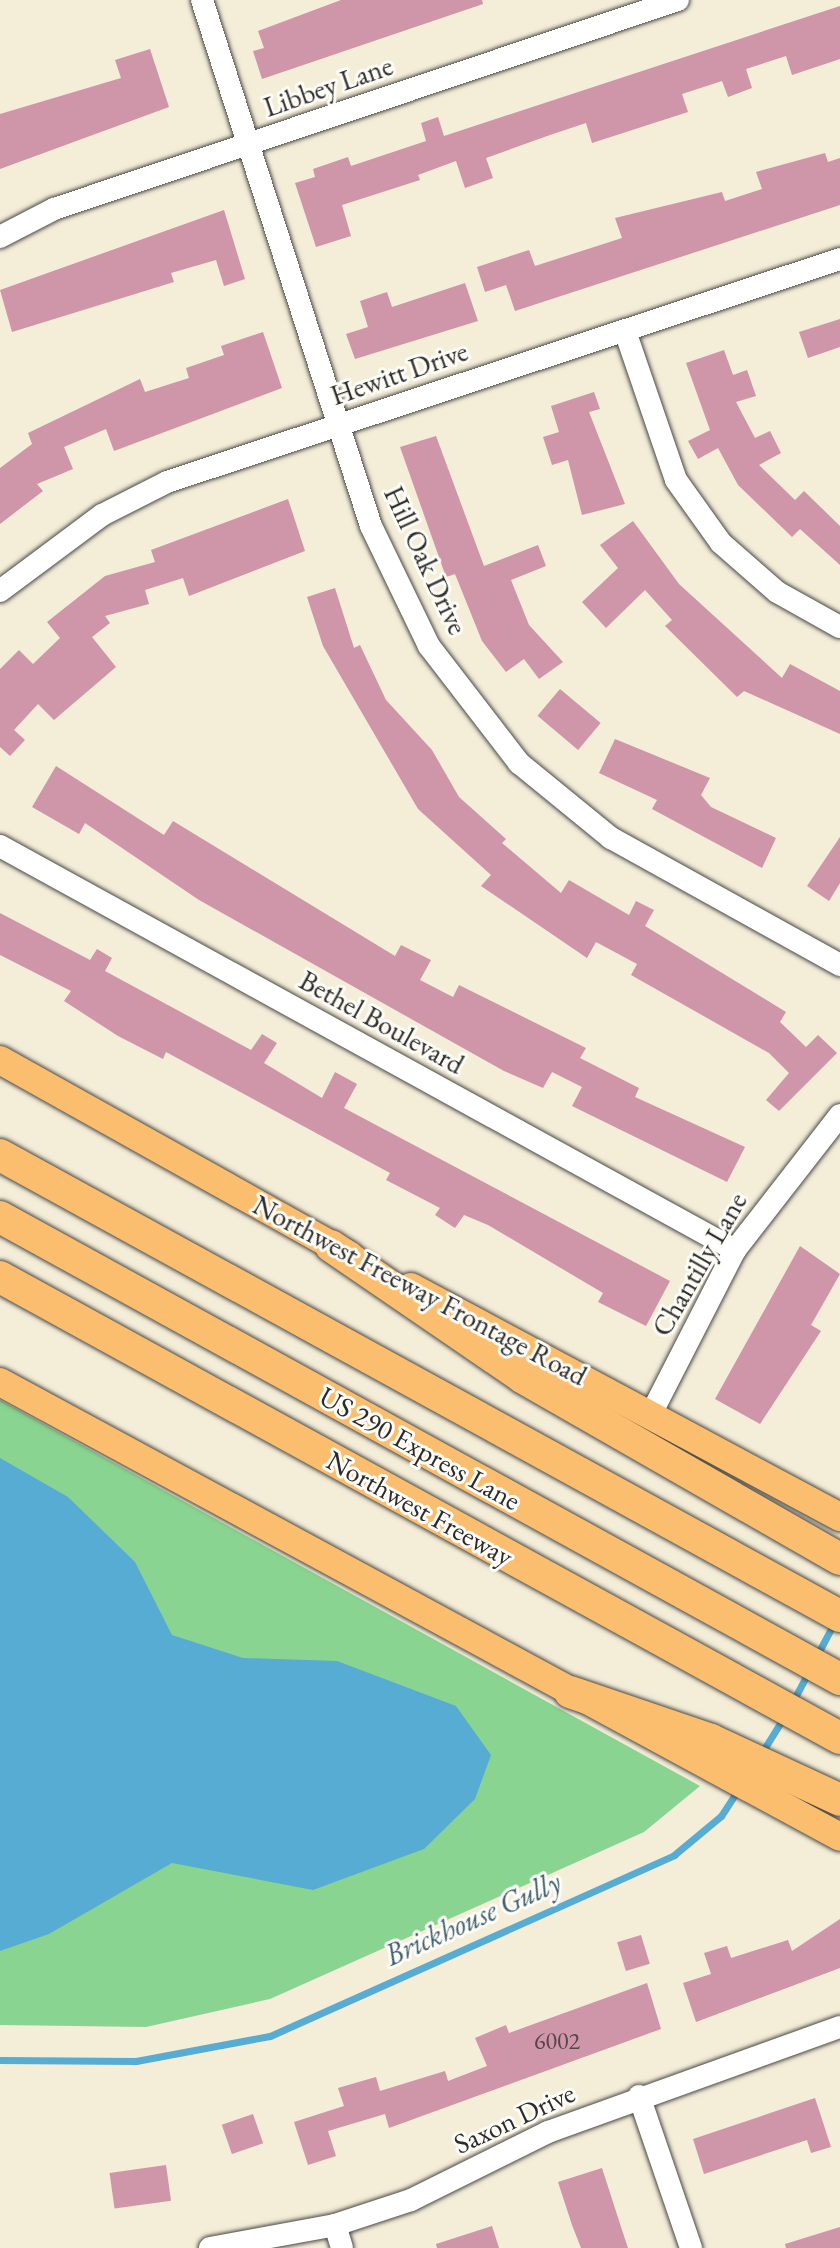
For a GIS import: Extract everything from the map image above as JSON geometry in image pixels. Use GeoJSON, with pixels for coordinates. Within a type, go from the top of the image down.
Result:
{"type":"FeatureCollection","features":[{"type":"Feature","properties":{"kind":"highway"},"geometry":{"type":"LineString","coordinates":[[0,1155],[840,1616]]}},
{"type":"Feature","properties":{"kind":"highway","name":"US 290 Express Lane"},"geometry":{"type":"LineString","coordinates":[[0,1217],[840,1679]]}},
{"type":"Feature","properties":{"kind":"highway"},"geometry":{"type":"LineString","coordinates":[[331,1246],[522,1377],[829,1553]]}},
{"type":"Feature","properties":{"kind":"highway","name":"Northwest Freeway"},"geometry":{"type":"LineString","coordinates":[[0,1277],[836,1736]]}},
{"type":"Feature","properties":{"kind":"highway"},"geometry":{"type":"LineString","coordinates":[[570,1692],[705,1750],[799,1797],[840,1800]]}},
{"type":"Feature","properties":{"kind":"main road","name":"Northwest Freeway Frontage Road"},"geometry":{"type":"LineString","coordinates":[[0,1060],[331,1246],[651,1414],[837,1516]]}},
{"type":"Feature","properties":{"kind":"main road"},"geometry":{"type":"LineString","coordinates":[[0,1382],[570,1692]]}},
{"type":"Feature","properties":{"kind":"main road"},"geometry":{"type":"LineString","coordinates":[[799,1797],[840,1837]]}},
{"type":"Feature","properties":{"kind":"street","name":"Hill Oak Drive"},"geometry":{"type":"LineString","coordinates":[[202,0],[251,143],[371,526],[429,646],[519,763],[611,838],[840,965]]}},
{"type":"Feature","properties":{"kind":"street","name":"Libbey Lane"},"geometry":{"type":"LineString","coordinates":[[0,237],[54,209],[678,0]]}},
{"type":"Feature","properties":{"kind":"street","name":"Hewitt Drive"},"geometry":{"type":"LineString","coordinates":[[0,591],[102,515],[167,482],[840,259]]}},
{"type":"Feature","properties":{"kind":"street"},"geometry":{"type":"LineString","coordinates":[[625,331],[676,480],[721,543],[777,592],[840,627]]}},
{"type":"Feature","properties":{"kind":"street","name":"Bethel Boulevard"},"geometry":{"type":"LineString","coordinates":[[0,846],[735,1250]]}},
{"type":"Feature","properties":{"kind":"street","name":"Chantilly Lane"},"geometry":{"type":"LineString","coordinates":[[651,1414],[735,1250],[840,1115]]}},
{"type":"Feature","properties":{"kind":"street","name":"Saxon Drive"},"geometry":{"type":"LineString","coordinates":[[210,2248],[335,2225],[411,2200],[639,2096],[840,2027]]}},
{"type":"Feature","properties":{"kind":"street"},"geometry":{"type":"LineString","coordinates":[[639,2096],[691,2248]]}},
{"type":"Feature","properties":{"kind":"street"},"geometry":{"type":"LineString","coordinates":[[335,2225],[342,2248]]}},
{"type":"Feature","properties":{"kind":"green space"},"geometry":{"type":"Polygon","coordinates":[[[0,1400],[700,1786],[644,1832],[270,1999],[146,2027],[0,2025],[0,1400]]]}},
{"type":"Feature","properties":{"kind":"water"},"geometry":{"type":"Polygon","coordinates":[[[0,1458],[68,1497],[135,1562],[172,1635],[243,1658],[337,1661],[456,1706],[491,1755],[475,1799],[424,1849],[313,1890],[172,1863],[49,1934],[0,1951],[0,1458]]]}},
{"type":"Feature","properties":{"kind":"building"},"geometry":{"type":"Polygon","coordinates":[[[341,0],[482,0],[483,4],[262,79],[253,51],[264,48],[258,31],[341,0]]]}},
{"type":"Feature","properties":{"kind":"building"},"geometry":{"type":"Polygon","coordinates":[[[840,6],[840,59],[792,75],[786,56],[746,69],[752,88],[728,97],[722,81],[682,94],[688,112],[592,143],[586,123],[550,135],[486,158],[493,178],[465,188],[456,161],[418,175],[420,180],[342,205],[351,236],[316,247],[295,183],[315,177],[313,169],[348,157],[351,166],[426,141],[421,123],[438,117],[444,136],[840,6]]]}},
{"type":"Feature","properties":{"kind":"building"},"geometry":{"type":"Polygon","coordinates":[[[150,49],[169,107],[0,169],[0,114],[121,78],[115,60],[150,49]]]}},
{"type":"Feature","properties":{"kind":"building"},"geometry":{"type":"Polygon","coordinates":[[[825,153],[828,162],[840,158],[840,205],[515,311],[506,285],[485,292],[477,267],[529,250],[535,266],[622,238],[615,218],[722,192],[725,201],[762,189],[756,172],[825,153]]]}},
{"type":"Feature","properties":{"kind":"building"},"geometry":{"type":"Polygon","coordinates":[[[224,210],[245,279],[224,286],[216,260],[171,273],[174,282],[12,332],[0,290],[224,210]]]}},
{"type":"Feature","properties":{"kind":"building"},"geometry":{"type":"Polygon","coordinates":[[[465,283],[478,321],[355,359],[346,334],[368,327],[360,301],[387,292],[392,307],[465,283]]]}},
{"type":"Feature","properties":{"kind":"building"},"geometry":{"type":"Polygon","coordinates":[[[840,319],[840,347],[808,358],[799,332],[840,319]]]}},
{"type":"Feature","properties":{"kind":"building"},"geometry":{"type":"Polygon","coordinates":[[[263,332],[282,388],[114,451],[106,429],[64,447],[73,469],[37,484],[43,491],[0,524],[0,468],[32,444],[28,433],[140,379],[145,392],[189,378],[186,368],[224,355],[221,346],[263,332]]]}},
{"type":"Feature","properties":{"kind":"building"},"geometry":{"type":"Polygon","coordinates":[[[724,350],[733,375],[747,370],[756,396],[736,402],[755,438],[770,431],[781,453],[759,465],[795,500],[804,491],[840,526],[840,565],[800,529],[792,537],[738,485],[718,448],[698,459],[688,441],[710,430],[686,363],[724,350]]]}},
{"type":"Feature","properties":{"kind":"building"},"geometry":{"type":"Polygon","coordinates":[[[594,392],[600,409],[589,412],[625,504],[582,515],[568,460],[552,465],[543,437],[559,432],[551,406],[594,392]]]}},
{"type":"Feature","properties":{"kind":"building"},"geometry":{"type":"Polygon","coordinates":[[[436,436],[484,566],[538,545],[546,566],[511,580],[529,625],[563,662],[539,679],[524,659],[506,672],[482,641],[455,574],[446,577],[400,447],[436,436]]]}},
{"type":"Feature","properties":{"kind":"building"},"geometry":{"type":"Polygon","coordinates":[[[288,499],[305,551],[189,596],[183,578],[145,590],[149,604],[105,616],[110,623],[92,637],[116,667],[54,720],[38,704],[14,730],[25,740],[10,756],[0,747],[0,669],[19,650],[33,664],[60,638],[47,622],[105,576],[155,562],[151,550],[288,499]]]}},
{"type":"Feature","properties":{"kind":"building"},"geometry":{"type":"Polygon","coordinates":[[[633,521],[679,584],[782,678],[790,664],[840,691],[840,734],[744,691],[737,697],[665,626],[672,620],[645,590],[606,628],[582,602],[618,568],[600,545],[633,521]]]}},
{"type":"Feature","properties":{"kind":"building"},"geometry":{"type":"Polygon","coordinates":[[[335,588],[354,648],[360,645],[386,700],[432,750],[459,797],[506,839],[502,843],[561,893],[569,880],[629,915],[636,901],[654,910],[645,926],[786,1012],[780,1022],[806,1047],[818,1035],[837,1053],[779,1111],[766,1100],[789,1073],[769,1053],[631,975],[637,964],[596,942],[587,958],[481,886],[491,875],[418,809],[323,646],[307,597],[335,588]]]}},
{"type":"Feature","properties":{"kind":"building"},"geometry":{"type":"Polygon","coordinates":[[[560,689],[601,723],[578,750],[538,716],[560,689]]]}},
{"type":"Feature","properties":{"kind":"building"},"geometry":{"type":"Polygon","coordinates":[[[615,739],[710,778],[701,795],[711,807],[776,838],[762,868],[652,809],[657,800],[599,773],[615,739]]]}},
{"type":"Feature","properties":{"kind":"building"},"geometry":{"type":"Polygon","coordinates":[[[56,766],[164,835],[173,821],[395,956],[401,945],[431,960],[420,980],[453,997],[459,985],[586,1048],[580,1058],[639,1088],[635,1097],[745,1147],[727,1182],[572,1106],[582,1087],[552,1072],[543,1088],[504,1071],[199,900],[85,823],[79,834],[32,807],[56,766]]]}},
{"type":"Feature","properties":{"kind":"building"},"geometry":{"type":"Polygon","coordinates":[[[840,837],[840,883],[829,901],[807,886],[840,837]]]}},
{"type":"Feature","properties":{"kind":"building"},"geometry":{"type":"Polygon","coordinates":[[[0,913],[90,960],[97,949],[112,958],[105,971],[251,1050],[262,1034],[277,1043],[264,1063],[322,1098],[335,1072],[357,1084],[344,1108],[670,1281],[646,1326],[598,1302],[603,1293],[488,1225],[464,1215],[455,1228],[435,1215],[440,1208],[386,1180],[390,1173],[166,1052],[163,1059],[118,1036],[64,1001],[71,991],[0,955],[0,913]]]}},
{"type":"Feature","properties":{"kind":"building"},"geometry":{"type":"Polygon","coordinates":[[[800,1246],[840,1274],[811,1325],[821,1331],[760,1424],[715,1399],[800,1246]]]}},
{"type":"Feature","properties":{"kind":"building"},"geometry":{"type":"Polygon","coordinates":[[[840,1919],[840,1968],[696,2022],[683,1983],[711,1974],[704,1953],[727,1946],[731,1958],[788,1940],[792,1951],[840,1919]]]}},
{"type":"Feature","properties":{"kind":"building"},"geometry":{"type":"Polygon","coordinates":[[[641,1935],[650,1964],[626,1971],[617,1942],[641,1935]]]}},
{"type":"Feature","properties":{"kind":"building"},"geometry":{"type":"Polygon","coordinates":[[[647,1983],[661,2029],[389,2128],[385,2114],[328,2131],[336,2156],[308,2165],[294,2122],[344,2106],[338,2088],[376,2077],[380,2091],[445,2071],[448,2081],[487,2066],[475,2038],[506,2025],[509,2033],[647,1983]]]}},
{"type":"Feature","properties":{"kind":"building"},"geometry":{"type":"Polygon","coordinates":[[[815,2098],[831,2147],[811,2153],[807,2140],[704,2174],[693,2139],[815,2098]]]}},
{"type":"Feature","properties":{"kind":"building"},"geometry":{"type":"Polygon","coordinates":[[[253,2114],[263,2143],[232,2154],[222,2125],[253,2114]]]}},
{"type":"Feature","properties":{"kind":"building"},"geometry":{"type":"Polygon","coordinates":[[[166,2165],[171,2201],[115,2209],[110,2173],[166,2165]]]}},
{"type":"Feature","properties":{"kind":"building"},"geometry":{"type":"Polygon","coordinates":[[[602,2168],[628,2248],[581,2248],[558,2182],[602,2168]]]}},
{"type":"Feature","properties":{"kind":"building"},"geometry":{"type":"Polygon","coordinates":[[[492,2226],[499,2248],[437,2248],[436,2244],[492,2226]]]}},
{"type":"Feature","properties":{"kind":"building"},"geometry":{"type":"Polygon","coordinates":[[[840,2227],[840,2248],[786,2248],[785,2244],[840,2227]]]}},
{"type":"Feature","properties":{"kind":"waterway","name":"Brickhouse Gully"},"geometry":{"type":"LineString","coordinates":[[816,1657],[835,1622]]}},
{"type":"Feature","properties":{"kind":"waterway","name":"Brickhouse Gully"},"geometry":{"type":"LineString","coordinates":[[792,1703],[809,1671]]}},
{"type":"Feature","properties":{"kind":"waterway","name":"Brickhouse Gully"},"geometry":{"type":"LineString","coordinates":[[761,1754],[784,1717]]}},
{"type":"Feature","properties":{"kind":"waterway","name":"Brickhouse Gully"},"geometry":{"type":"LineString","coordinates":[[0,2060],[136,2061],[270,2036],[674,1855],[721,1816],[739,1788]]}}]}
